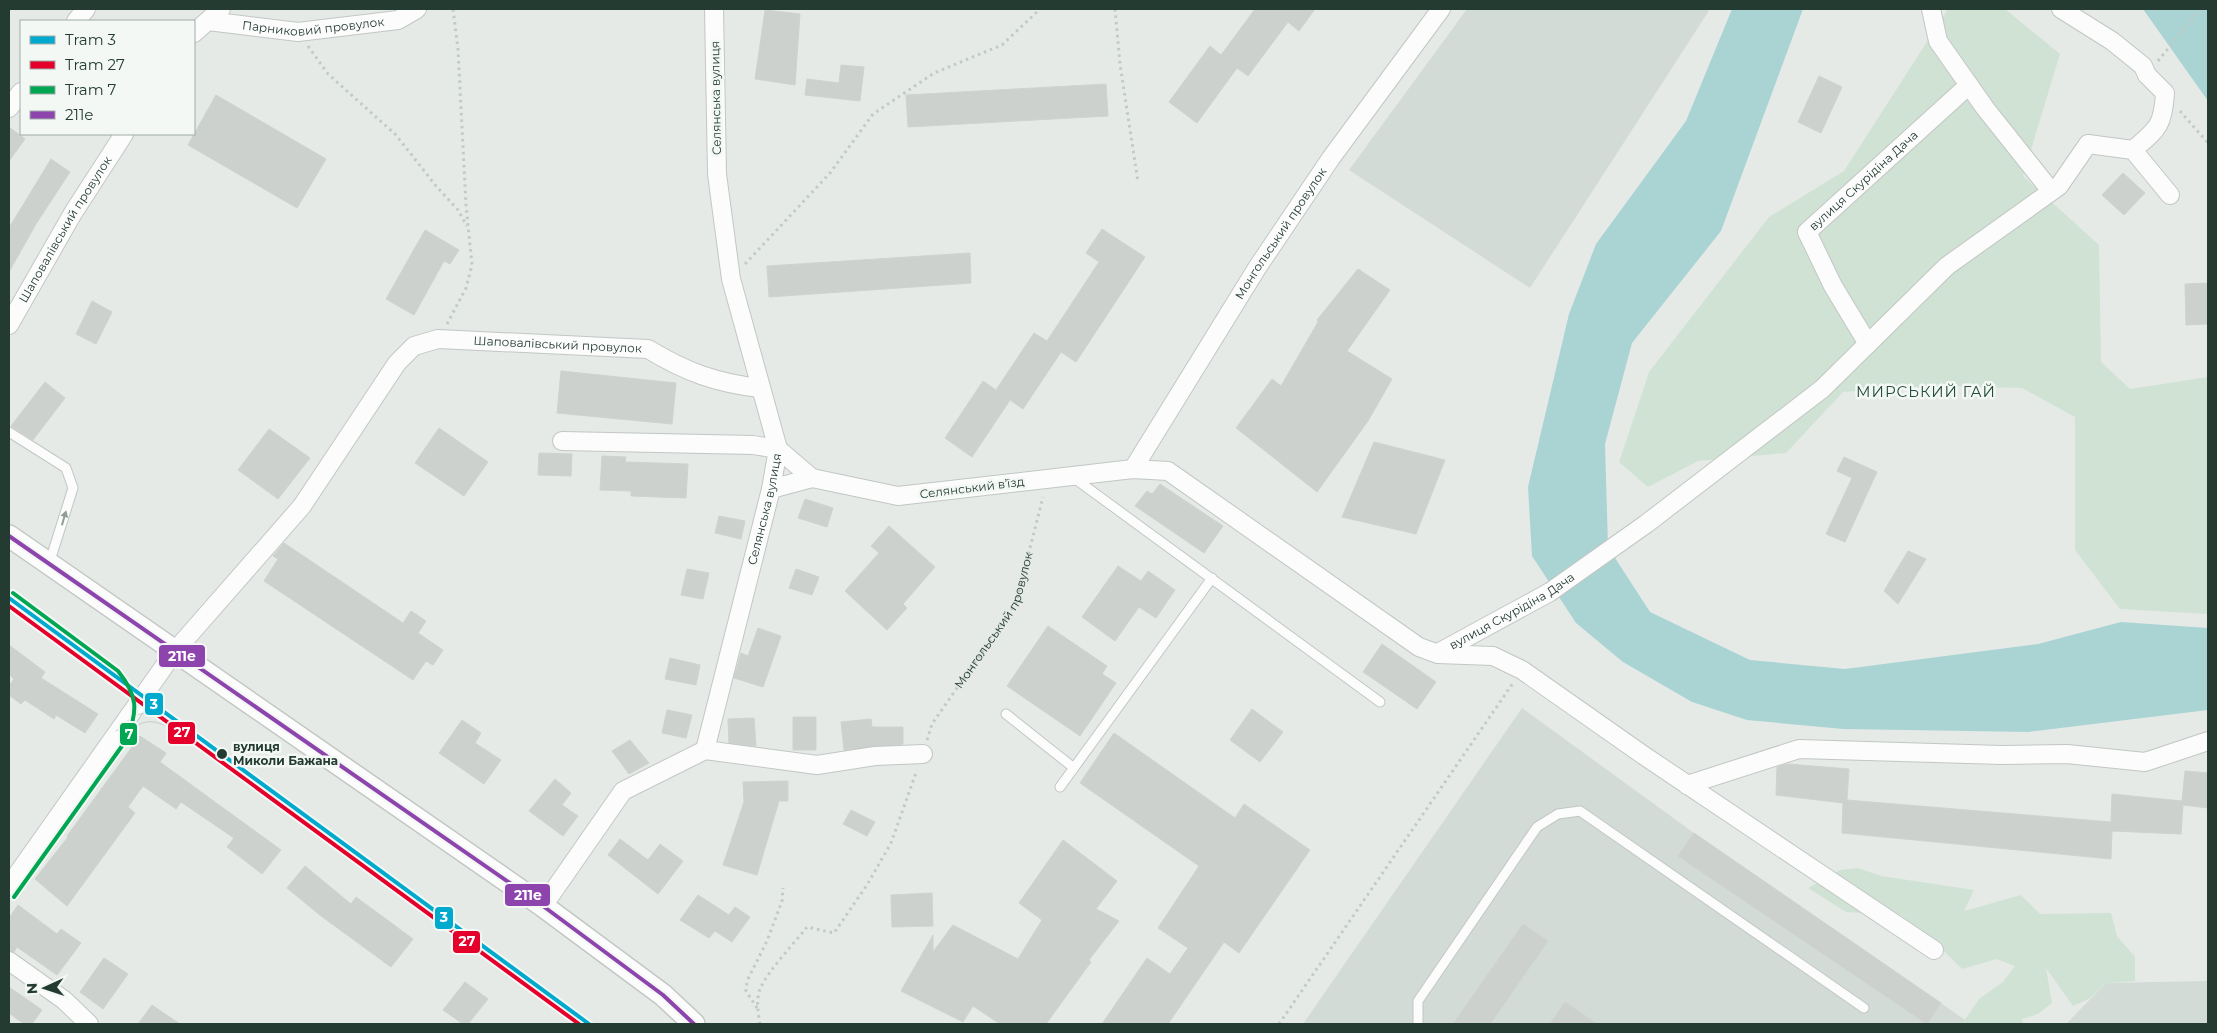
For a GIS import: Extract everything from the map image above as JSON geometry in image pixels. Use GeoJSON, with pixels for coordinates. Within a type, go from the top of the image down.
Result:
{"type":"FeatureCollection","features":[{"type":"Feature","properties":{"kind":"street"},"geometry":{"type":"LineString","coordinates":[[77,20],[86,9]]}},
{"type":"Feature","properties":{"kind":"street"},"geometry":{"type":"LineString","coordinates":[[195,32],[221,9]]}},
{"type":"Feature","properties":{"kind":"street","name":"Парниковий провулок"},"geometry":{"type":"LineString","coordinates":[[208,21],[298,32],[398,20],[417,9]]}},
{"type":"Feature","properties":{"kind":"street","name":"Селянська вулиця"},"geometry":{"type":"LineString","coordinates":[[705,750],[771,489],[778,449],[731,279],[718,174],[714,9]]}},
{"type":"Feature","properties":{"kind":"street","name":"Монгольський провулок"},"geometry":{"type":"LineString","coordinates":[[1133,469],[1262,260],[1331,158],[1441,9]]}},
{"type":"Feature","properties":{"kind":"street"},"geometry":{"type":"LineString","coordinates":[[1931,9],[1938,42],[2051,191]]}},
{"type":"Feature","properties":{"kind":"street"},"geometry":{"type":"LineString","coordinates":[[2061,9],[2112,41],[2143,66],[2147,75],[2164,93],[2164,112],[2159,128],[2133,150],[2170,195]]}},
{"type":"Feature","properties":{"kind":"street","name":"вулиця Скурідіна Дача"},"geometry":{"type":"LineString","coordinates":[[1868,344],[1833,286],[1807,232],[1969,85]]}},
{"type":"Feature","properties":{"kind":"street"},"geometry":{"type":"LineString","coordinates":[[9,108],[20,93]]}},
{"type":"Feature","properties":{"kind":"street","name":"Шаповалівський провулок"},"geometry":{"type":"LineString","coordinates":[[9,325],[73,213],[123,135]]}},
{"type":"Feature","properties":{"kind":"street","name":"вулиця Скурідіна Дача"},"geometry":{"type":"LineString","coordinates":[[1133,469],[1168,471],[1419,647],[1438,654],[1550,592],[1646,524],[1822,390],[1946,266],[2059,186],[2088,144],[2133,150]]}},
{"type":"Feature","properties":{"kind":"street","name":"Шаповалівський провулок"},"geometry":{"type":"LineString","coordinates":[[175,651],[302,506],[397,363],[414,346],[438,340],[648,349],[674,365],[701,376],[730,384],[760,388]]}},
{"type":"Feature","properties":{"kind":"street"},"geometry":{"type":"LineString","coordinates":[[562,441],[753,445],[778,449]]}},
{"type":"Feature","properties":{"kind":"street","name":"Селянський вʼїзд"},"geometry":{"type":"LineString","coordinates":[[778,449],[812,478]]}},
{"type":"Feature","properties":{"kind":"street","name":"Селянський вʼїзд"},"geometry":{"type":"LineString","coordinates":[[771,489],[812,478],[898,496],[1133,469]]}},
{"type":"Feature","properties":{"kind":"street"},"geometry":{"type":"LineString","coordinates":[[9,536],[543,906],[663,995],[694,1024]]}},
{"type":"Feature","properties":{"kind":"street"},"geometry":{"type":"LineString","coordinates":[[12,874],[175,651]]}},
{"type":"Feature","properties":{"kind":"street"},"geometry":{"type":"LineString","coordinates":[[1438,654],[1492,656],[1522,670],[1687,785],[1934,950]]}},
{"type":"Feature","properties":{"kind":"street"},"geometry":{"type":"LineString","coordinates":[[1687,785],[1799,749],[2002,755],[2066,754],[2145,762],[2208,741]]}},
{"type":"Feature","properties":{"kind":"street"},"geometry":{"type":"LineString","coordinates":[[543,906],[623,791],[705,750],[817,765],[875,756],[923,754]]}},
{"type":"Feature","properties":{"kind":"street"},"geometry":{"type":"LineString","coordinates":[[9,961],[64,1000],[89,1024]]}},
{"type":"Feature","properties":{"kind":"lane"},"geometry":{"type":"LineString","coordinates":[[9,432],[66,468],[73,488],[49,564]]}},
{"type":"Feature","properties":{"kind":"lane"},"geometry":{"type":"LineString","coordinates":[[1072,476],[1380,702]]}},
{"type":"Feature","properties":{"kind":"lane"},"geometry":{"type":"LineString","coordinates":[[1060,787],[1212,578]]}},
{"type":"Feature","properties":{"kind":"lane"},"geometry":{"type":"LineString","coordinates":[[1006,714],[1074,768]]}},
{"type":"Feature","properties":{"kind":"lane"},"geometry":{"type":"LineString","coordinates":[[1418,1024],[1418,1001],[1537,827],[1558,814],[1580,811],[1864,1008]]}},
{"type":"Feature","properties":{"kind":"path"},"geometry":{"type":"LineString","coordinates":[[438,340],[466,288],[472,265],[468,229],[458,48],[453,9]]}},
{"type":"Feature","properties":{"kind":"path"},"geometry":{"type":"LineString","coordinates":[[731,279],[830,173],[873,114],[934,74],[1002,45],[1040,9]]}},
{"type":"Feature","properties":{"kind":"path"},"geometry":{"type":"LineString","coordinates":[[1116,9],[1120,64],[1138,182]]}},
{"type":"Feature","properties":{"kind":"path"},"geometry":{"type":"LineString","coordinates":[[2170,45],[2200,9]]}},
{"type":"Feature","properties":{"kind":"path"},"geometry":{"type":"LineString","coordinates":[[298,32],[328,74],[396,135],[436,186],[458,210],[468,229]]}},
{"type":"Feature","properties":{"kind":"path"},"geometry":{"type":"LineString","coordinates":[[2164,93],[2208,143]]}},
{"type":"Feature","properties":{"kind":"path","name":"Монгольський провулок"},"geometry":{"type":"LineString","coordinates":[[758,1011],[759,991],[807,927],[834,933],[867,885],[892,843],[932,724],[1016,603],[1048,479]]}},
{"type":"Feature","properties":{"kind":"path"},"geometry":{"type":"LineString","coordinates":[[1279,1024],[1522,670]]}},
{"type":"Feature","properties":{"kind":"path"},"geometry":{"type":"LineString","coordinates":[[760,1024],[755,1002],[746,991],[747,981],[767,941],[782,901],[783,888]]}},
{"type":"Feature","properties":{"kind":"shaded area"},"geometry":{"type":"Polygon","coordinates":[[[1467,9],[1710,9],[1530,288],[1349,170],[1467,9]]]}},
{"type":"Feature","properties":{"kind":"shaded area"},"geometry":{"type":"Polygon","coordinates":[[[1522,708],[1694,833],[1971,1024],[1303,1024],[1522,708]]]}},
{"type":"Feature","properties":{"kind":"shaded area"},"geometry":{"type":"Polygon","coordinates":[[[2208,981],[2208,1024],[2066,1024],[2106,983],[2208,981]]]}},
{"type":"Feature","properties":{"kind":"green space"},"geometry":{"type":"Polygon","coordinates":[[[1948,9],[2005,9],[2060,54],[2023,176],[2099,245],[2101,362],[2130,389],[2208,377],[2208,614],[2120,609],[2075,550],[2075,417],[2022,388],[1937,386],[1843,392],[1786,453],[1698,461],[1648,487],[1619,462],[1649,372],[1769,217],[1844,171],[1948,9]]]}},
{"type":"Feature","properties":{"kind":"green space"},"geometry":{"type":"Polygon","coordinates":[[[1858,868],[1881,876],[1974,890],[1964,911],[2021,895],[2040,914],[2111,913],[2117,936],[2135,957],[2135,981],[2106,983],[2089,999],[2073,1006],[2046,968],[2052,1003],[2038,1014],[2022,1019],[2023,1024],[1962,1024],[1979,999],[2003,982],[2015,966],[1997,959],[1962,969],[1937,944],[1901,915],[1846,912],[1808,888],[1840,870],[1858,868]]]}},
{"type":"Feature","properties":{"kind":"water"},"geometry":{"type":"Polygon","coordinates":[[[1732,9],[1803,9],[1721,231],[1632,343],[1605,444],[1608,547],[1650,612],[1750,660],[1845,669],[2038,644],[2121,622],[2208,628],[2208,710],[2028,732],[1843,729],[1747,720],[1692,702],[1623,662],[1576,623],[1532,556],[1528,487],[1569,314],[1596,244],[1686,121],[1732,9]]]}},
{"type":"Feature","properties":{"kind":"water"},"geometry":{"type":"Polygon","coordinates":[[[2143,9],[2208,9],[2208,101],[2143,9]]]}},
{"type":"Feature","properties":{"kind":"building"},"geometry":{"type":"Polygon","coordinates":[[[1255,9],[1315,9],[1299,31],[1288,22],[1248,76],[1237,68],[1197,123],[1169,102],[1210,46],[1221,55],[1255,9]]]}},
{"type":"Feature","properties":{"kind":"building"},"geometry":{"type":"Polygon","coordinates":[[[765,10],[800,14],[795,85],[755,79],[765,10]]]}},
{"type":"Feature","properties":{"kind":"building"},"geometry":{"type":"Polygon","coordinates":[[[841,65],[864,67],[860,101],[805,95],[807,79],[839,83],[841,65]]]}},
{"type":"Feature","properties":{"kind":"building"},"geometry":{"type":"Polygon","coordinates":[[[1819,76],[1842,87],[1821,133],[1798,122],[1819,76]]]}},
{"type":"Feature","properties":{"kind":"building"},"geometry":{"type":"Polygon","coordinates":[[[1106,84],[1108,116],[908,127],[906,95],[1106,84]]]}},
{"type":"Feature","properties":{"kind":"building"},"geometry":{"type":"Polygon","coordinates":[[[216,95],[326,159],[297,208],[188,145],[216,95]]]}},
{"type":"Feature","properties":{"kind":"building"},"geometry":{"type":"Polygon","coordinates":[[[9,127],[25,139],[9,161],[9,127]]]}},
{"type":"Feature","properties":{"kind":"building"},"geometry":{"type":"Polygon","coordinates":[[[51,159],[70,172],[36,224],[9,272],[9,228],[51,159]]]}},
{"type":"Feature","properties":{"kind":"building"},"geometry":{"type":"Polygon","coordinates":[[[2123,173],[2145,193],[2124,215],[2102,195],[2123,173]]]}},
{"type":"Feature","properties":{"kind":"building"},"geometry":{"type":"Polygon","coordinates":[[[1102,229],[1145,257],[1076,362],[1061,352],[1023,409],[1010,400],[972,457],[945,438],[983,381],[996,390],[1034,333],[1047,341],[1099,262],[1086,253],[1102,229]]]}},
{"type":"Feature","properties":{"kind":"building"},"geometry":{"type":"Polygon","coordinates":[[[425,230],[459,250],[450,264],[444,261],[414,315],[386,299],[425,230]]]}},
{"type":"Feature","properties":{"kind":"building"},"geometry":{"type":"Polygon","coordinates":[[[970,253],[971,283],[769,297],[767,266],[970,253]]]}},
{"type":"Feature","properties":{"kind":"building"},"geometry":{"type":"Polygon","coordinates":[[[1358,269],[1390,290],[1347,351],[1392,379],[1368,421],[1317,492],[1236,428],[1272,379],[1281,386],[1318,322],[1317,320],[1358,269]]]}},
{"type":"Feature","properties":{"kind":"building"},"geometry":{"type":"Polygon","coordinates":[[[2208,283],[2208,324],[2186,325],[2185,284],[2208,283]]]}},
{"type":"Feature","properties":{"kind":"building"},"geometry":{"type":"Polygon","coordinates":[[[92,301],[112,312],[96,344],[76,334],[92,301]]]}},
{"type":"Feature","properties":{"kind":"building"},"geometry":{"type":"Polygon","coordinates":[[[561,371],[676,383],[672,424],[557,413],[561,371]]]}},
{"type":"Feature","properties":{"kind":"building"},"geometry":{"type":"Polygon","coordinates":[[[45,382],[65,398],[33,440],[11,426],[45,382]]]}},
{"type":"Feature","properties":{"kind":"building"},"geometry":{"type":"Polygon","coordinates":[[[439,428],[488,462],[464,496],[415,463],[439,428]]]}},
{"type":"Feature","properties":{"kind":"building"},"geometry":{"type":"Polygon","coordinates":[[[269,429],[310,458],[278,499],[238,470],[269,429]]]}},
{"type":"Feature","properties":{"kind":"building"},"geometry":{"type":"Polygon","coordinates":[[[1374,442],[1445,460],[1416,534],[1342,517],[1374,442]]]}},
{"type":"Feature","properties":{"kind":"building"},"geometry":{"type":"Polygon","coordinates":[[[539,453],[572,454],[571,476],[538,475],[539,453]]]}},
{"type":"Feature","properties":{"kind":"building"},"geometry":{"type":"Polygon","coordinates":[[[602,456],[626,457],[625,462],[688,464],[686,498],[631,496],[631,491],[600,490],[602,456]]]}},
{"type":"Feature","properties":{"kind":"building"},"geometry":{"type":"Polygon","coordinates":[[[1844,457],[1877,472],[1845,542],[1826,534],[1852,478],[1837,471],[1844,457]]]}},
{"type":"Feature","properties":{"kind":"building"},"geometry":{"type":"Polygon","coordinates":[[[1160,484],[1223,526],[1204,553],[1135,506],[1147,491],[1152,494],[1160,484]]]}},
{"type":"Feature","properties":{"kind":"building"},"geometry":{"type":"Polygon","coordinates":[[[805,499],[833,508],[827,527],[798,518],[805,499]]]}},
{"type":"Feature","properties":{"kind":"building"},"geometry":{"type":"Polygon","coordinates":[[[719,516],[745,521],[741,539],[715,533],[719,516]]]}},
{"type":"Feature","properties":{"kind":"building"},"geometry":{"type":"Polygon","coordinates":[[[889,526],[935,567],[903,604],[907,608],[887,630],[845,591],[879,553],[871,546],[889,526]]]}},
{"type":"Feature","properties":{"kind":"building"},"geometry":{"type":"Polygon","coordinates":[[[284,543],[403,623],[411,611],[426,621],[418,633],[443,650],[433,665],[426,661],[413,680],[264,581],[278,559],[273,556],[284,543]]]}},
{"type":"Feature","properties":{"kind":"building"},"geometry":{"type":"Polygon","coordinates":[[[1908,551],[1926,559],[1898,604],[1884,591],[1908,551]]]}},
{"type":"Feature","properties":{"kind":"building"},"geometry":{"type":"Polygon","coordinates":[[[1118,566],[1141,581],[1148,571],[1175,590],[1156,618],[1139,607],[1115,641],[1082,617],[1118,566]]]}},
{"type":"Feature","properties":{"kind":"building"},"geometry":{"type":"Polygon","coordinates":[[[687,569],[709,573],[703,599],[681,595],[687,569]]]}},
{"type":"Feature","properties":{"kind":"building"},"geometry":{"type":"Polygon","coordinates":[[[796,569],[819,577],[812,595],[789,588],[796,569]]]}},
{"type":"Feature","properties":{"kind":"building"},"geometry":{"type":"Polygon","coordinates":[[[1048,626],[1107,666],[1102,674],[1116,683],[1080,736],[1007,686],[1048,626]]]}},
{"type":"Feature","properties":{"kind":"building"},"geometry":{"type":"Polygon","coordinates":[[[758,628],[781,636],[763,687],[734,678],[741,653],[748,656],[758,628]]]}},
{"type":"Feature","properties":{"kind":"building"},"geometry":{"type":"Polygon","coordinates":[[[1382,644],[1436,682],[1417,709],[1363,672],[1382,644]]]}},
{"type":"Feature","properties":{"kind":"building"},"geometry":{"type":"Polygon","coordinates":[[[9,645],[45,672],[41,678],[98,714],[85,733],[56,715],[54,719],[25,700],[21,704],[9,695],[9,686],[14,679],[9,674],[9,645]]]}},
{"type":"Feature","properties":{"kind":"building"},"geometry":{"type":"Polygon","coordinates":[[[670,658],[700,665],[696,685],[665,679],[670,658]]]}},
{"type":"Feature","properties":{"kind":"building"},"geometry":{"type":"Polygon","coordinates":[[[1252,709],[1283,732],[1260,762],[1230,740],[1252,709]]]}},
{"type":"Feature","properties":{"kind":"building"},"geometry":{"type":"Polygon","coordinates":[[[667,710],[692,715],[686,738],[662,733],[667,710]]]}},
{"type":"Feature","properties":{"kind":"building"},"geometry":{"type":"Polygon","coordinates":[[[793,717],[816,717],[816,750],[793,750],[793,717]]]}},
{"type":"Feature","properties":{"kind":"building"},"geometry":{"type":"Polygon","coordinates":[[[754,718],[756,746],[729,743],[728,719],[754,718]]]}},
{"type":"Feature","properties":{"kind":"building"},"geometry":{"type":"Polygon","coordinates":[[[871,719],[872,727],[903,727],[903,744],[844,750],[841,722],[871,719]]]}},
{"type":"Feature","properties":{"kind":"building"},"geometry":{"type":"Polygon","coordinates":[[[462,720],[481,733],[475,743],[501,760],[484,784],[439,753],[462,720]]]}},
{"type":"Feature","properties":{"kind":"building"},"geometry":{"type":"Polygon","coordinates":[[[1114,733],[1235,818],[1244,804],[1310,850],[1239,953],[1224,942],[1168,1024],[1102,1024],[1147,958],[1170,974],[1188,948],[1158,928],[1199,866],[1080,783],[1114,733]]]}},
{"type":"Feature","properties":{"kind":"building"},"geometry":{"type":"Polygon","coordinates":[[[140,736],[166,753],[160,762],[281,850],[262,874],[227,847],[234,838],[181,802],[176,809],[143,786],[128,807],[135,813],[67,906],[35,879],[68,837],[140,736]]]}},
{"type":"Feature","properties":{"kind":"building"},"geometry":{"type":"Polygon","coordinates":[[[630,740],[649,763],[629,774],[612,751],[630,740]]]}},
{"type":"Feature","properties":{"kind":"building"},"geometry":{"type":"Polygon","coordinates":[[[1788,764],[1849,769],[1847,800],[2111,822],[2112,794],[2182,801],[2185,771],[2208,773],[2208,808],[2183,805],[2181,834],[2112,831],[2111,859],[1842,833],[1843,803],[1776,795],[1777,767],[1788,764]]]}},
{"type":"Feature","properties":{"kind":"building"},"geometry":{"type":"Polygon","coordinates":[[[555,779],[571,793],[562,805],[578,816],[563,836],[529,811],[555,779]]]}},
{"type":"Feature","properties":{"kind":"building"},"geometry":{"type":"Polygon","coordinates":[[[788,781],[788,801],[779,801],[757,875],[723,865],[744,802],[743,782],[788,781]]]}},
{"type":"Feature","properties":{"kind":"building"},"geometry":{"type":"Polygon","coordinates":[[[851,810],[875,822],[867,836],[843,824],[851,810]]]}},
{"type":"Feature","properties":{"kind":"building"},"geometry":{"type":"Polygon","coordinates":[[[1694,833],[1941,1003],[1927,1024],[1678,856],[1694,833]]]}},
{"type":"Feature","properties":{"kind":"building"},"geometry":{"type":"Polygon","coordinates":[[[620,839],[648,860],[660,844],[683,861],[658,894],[608,855],[620,839]]]}},
{"type":"Feature","properties":{"kind":"building"},"geometry":{"type":"Polygon","coordinates":[[[1063,840],[1117,881],[1096,909],[1119,921],[1089,960],[1091,962],[1046,1024],[1000,1024],[973,1006],[963,1022],[901,991],[933,935],[933,952],[953,925],[1018,959],[1042,920],[1019,903],[1063,840]]]}},
{"type":"Feature","properties":{"kind":"building"},"geometry":{"type":"Polygon","coordinates":[[[305,866],[351,904],[356,897],[413,939],[391,967],[321,916],[287,888],[305,866]]]}},
{"type":"Feature","properties":{"kind":"building"},"geometry":{"type":"Polygon","coordinates":[[[932,893],[933,926],[892,927],[891,895],[932,893]]]}},
{"type":"Feature","properties":{"kind":"building"},"geometry":{"type":"Polygon","coordinates":[[[698,895],[729,915],[735,907],[750,917],[732,942],[715,931],[709,938],[680,920],[698,895]]]}},
{"type":"Feature","properties":{"kind":"building"},"geometry":{"type":"Polygon","coordinates":[[[18,905],[57,934],[61,929],[81,943],[57,975],[17,947],[14,952],[9,951],[9,918],[18,905]]]}},
{"type":"Feature","properties":{"kind":"building"},"geometry":{"type":"Polygon","coordinates":[[[1523,924],[1548,941],[1490,1024],[1453,1024],[1523,924]]]}},
{"type":"Feature","properties":{"kind":"building"},"geometry":{"type":"Polygon","coordinates":[[[104,958],[128,974],[103,1009],[80,992],[104,958]]]}},
{"type":"Feature","properties":{"kind":"building"},"geometry":{"type":"Polygon","coordinates":[[[465,982],[488,999],[468,1024],[463,1024],[443,1010],[465,982]]]}},
{"type":"Feature","properties":{"kind":"building"},"geometry":{"type":"Polygon","coordinates":[[[9,987],[42,1010],[32,1024],[24,1024],[9,1013],[9,987]]]}},
{"type":"Feature","properties":{"kind":"building"},"geometry":{"type":"Polygon","coordinates":[[[1565,1002],[1597,1024],[1550,1024],[1565,1002]]]}},
{"type":"Feature","properties":{"kind":"building"},"geometry":{"type":"Polygon","coordinates":[[[152,1005],[180,1024],[138,1024],[152,1005]]]}},
{"type":"Feature","properties":{"kind":"tram line","name":"7"},"geometry":{"type":"LineString","coordinates":[[13,593],[118,671],[133,696],[134,704],[133,720],[127,739],[14,897]]}},
{"type":"Feature","properties":{"kind":"tram line","name":"3"},"geometry":{"type":"LineString","coordinates":[[9,598],[589,1024]]}},
{"type":"Feature","properties":{"kind":"tram line","name":"27"},"geometry":{"type":"LineString","coordinates":[[9,606],[579,1024]]}},
{"type":"Feature","properties":{"kind":"tram line"},"geometry":{"type":"LineString","coordinates":[[116,731],[131,718],[144,713],[158,714],[176,721]]}},
{"type":"Feature","properties":{"kind":"tram line"},"geometry":{"type":"LineString","coordinates":[[122,736],[136,726],[146,722],[158,723],[173,729]]}},
{"type":"Feature","properties":{"kind":"transit line","name":"211е"},"geometry":{"type":"LineString","coordinates":[[9,536],[543,906],[663,995],[694,1024]]}},
{"type":"Feature","properties":{"kind":"place","name":"вулиця Миколи Бажана"},"geometry":{"type":"Point","coordinates":[222,754]}},
{"type":"Feature","properties":{"kind":"district","name":"МИРСЬКИЙ ГАЙ"},"geometry":{"type":"Point","coordinates":[1926,392]}}]}
